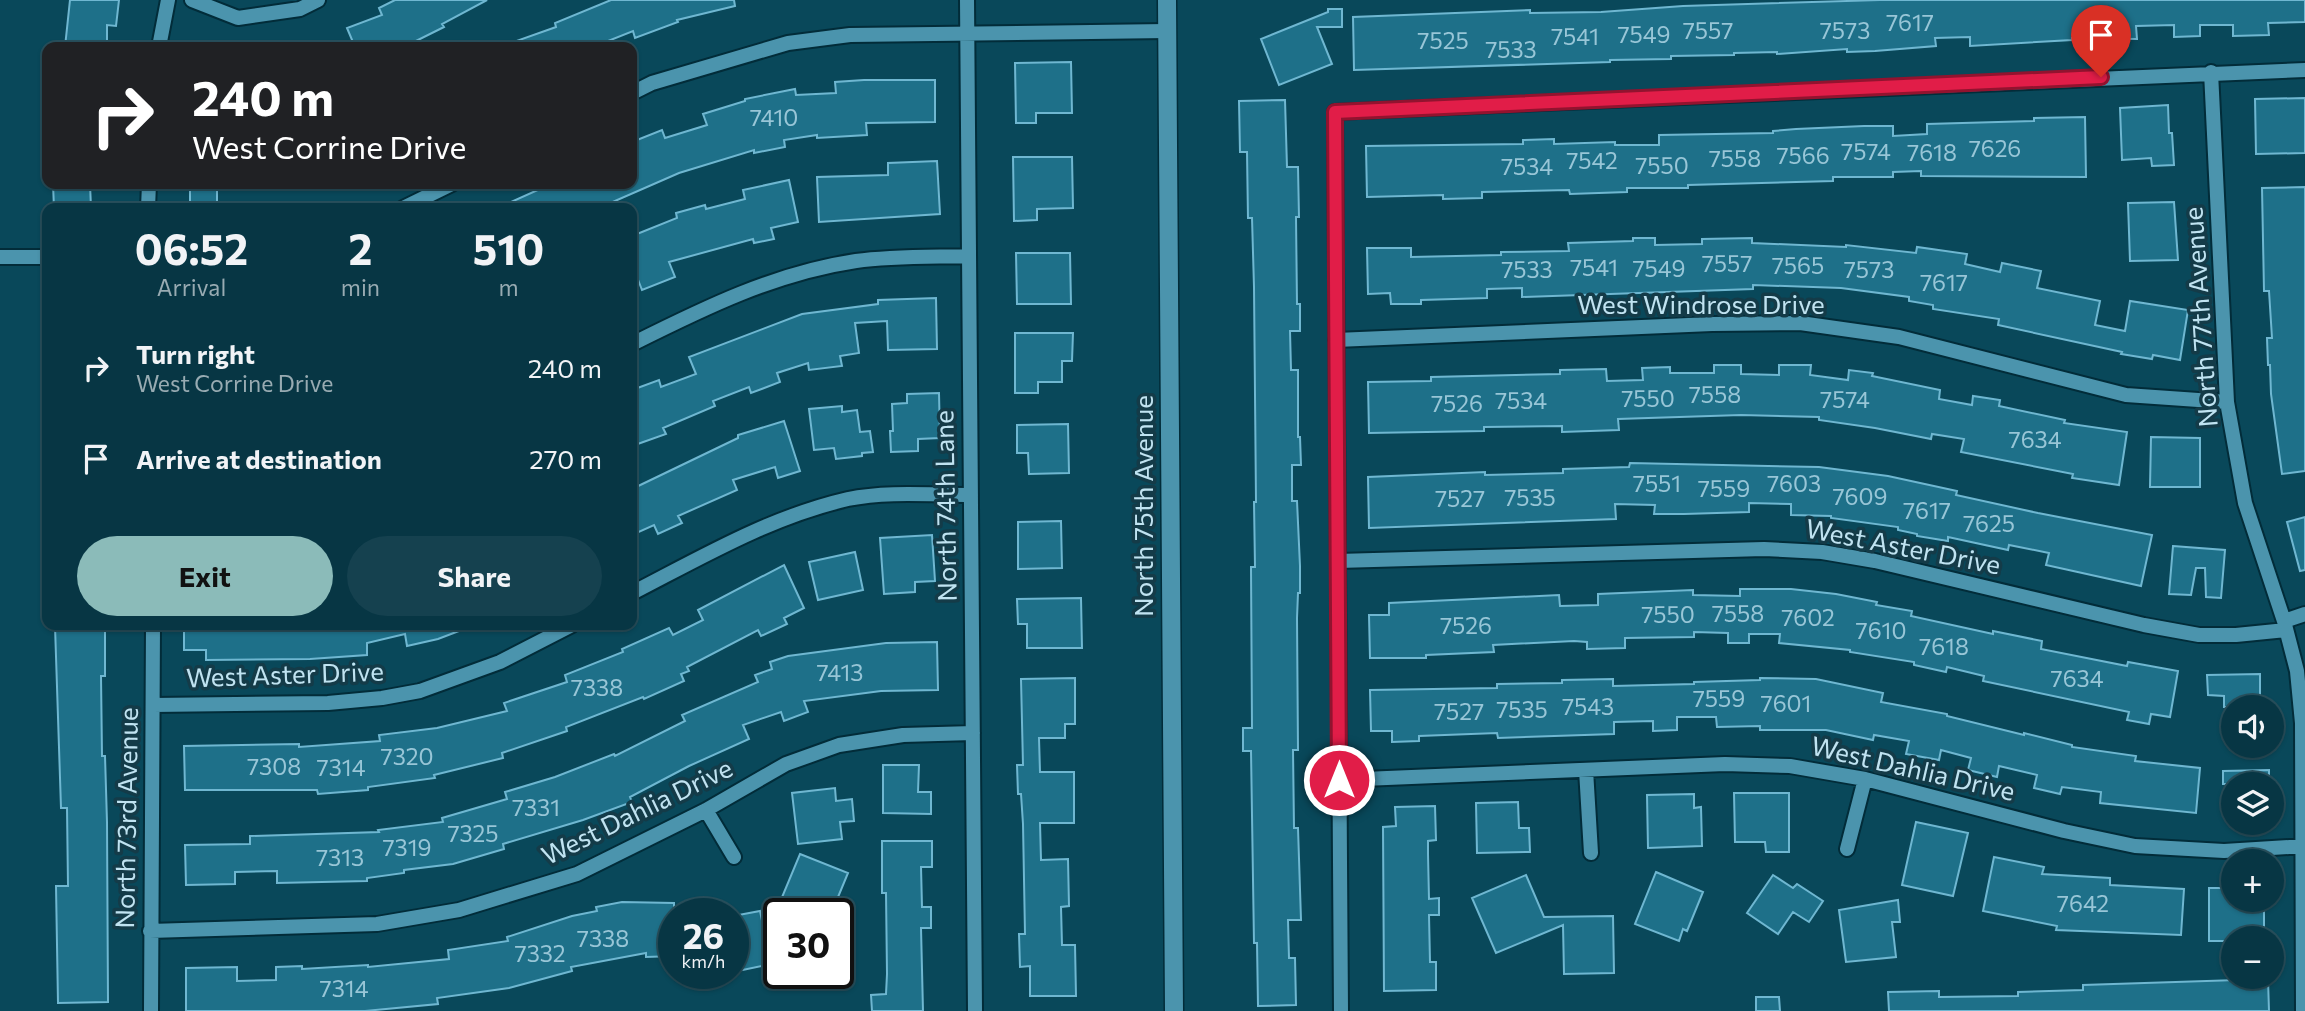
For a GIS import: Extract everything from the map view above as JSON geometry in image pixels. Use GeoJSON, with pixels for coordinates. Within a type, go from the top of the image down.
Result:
{"type":"FeatureCollection","features":[{"type":"Feature","properties":{"kind":"main road","name":"North 75th Avenue"},"geometry":{"type":"LineString","coordinates":[[1167,0],[1174,1011]]}},
{"type":"Feature","properties":{"kind":"street"},"geometry":{"type":"LineString","coordinates":[[160,42],[168,0]]}},
{"type":"Feature","properties":{"kind":"street"},"geometry":{"type":"LineString","coordinates":[[192,0],[238,18],[300,9],[318,0]]}},
{"type":"Feature","properties":{"kind":"street","name":"North 74th Lane"},"geometry":{"type":"LineString","coordinates":[[967,0],[975,1011]]}},
{"type":"Feature","properties":{"kind":"street"},"geometry":{"type":"LineString","coordinates":[[637,90],[652,83],[788,43],[850,35],[1167,31]]}},
{"type":"Feature","properties":{"kind":"street"},"geometry":{"type":"LineString","coordinates":[[1341,1011],[1335,112],[2305,70]]}},
{"type":"Feature","properties":{"kind":"street","name":"North 77th Avenue"},"geometry":{"type":"LineString","coordinates":[[2211,72],[2227,402],[2245,503],[2285,625],[2297,671],[2302,723],[2303,1011]]}},
{"type":"Feature","properties":{"kind":"street"},"geometry":{"type":"LineString","coordinates":[[413,203],[442,189]]}},
{"type":"Feature","properties":{"kind":"street"},"geometry":{"type":"LineString","coordinates":[[637,341],[715,302],[799,273],[858,261],[968,256]]}},
{"type":"Feature","properties":{"kind":"street"},"geometry":{"type":"LineString","coordinates":[[0,257],[42,257]]}},
{"type":"Feature","properties":{"kind":"street","name":"West Windrose Drive"},"geometry":{"type":"LineString","coordinates":[[1336,340],[1712,324],[1800,323],[1899,337],[2126,394],[2227,402]]}},
{"type":"Feature","properties":{"kind":"street"},"geometry":{"type":"LineString","coordinates":[[637,590],[741,537],[794,515],[850,499],[971,495]]}},
{"type":"Feature","properties":{"kind":"street","name":"West Aster Drive"},"geometry":{"type":"LineString","coordinates":[[1338,561],[1764,549],[1822,552],[1875,561],[2144,625],[2199,635],[2236,635],[2285,625],[2305,614]]}},
{"type":"Feature","properties":{"kind":"street","name":"North 73rd Avenue"},"geometry":{"type":"LineString","coordinates":[[151,1011],[153,630]]}},
{"type":"Feature","properties":{"kind":"street","name":"West Aster Drive"},"geometry":{"type":"LineString","coordinates":[[153,705],[328,703],[382,698],[420,691],[500,662],[562,630]]}},
{"type":"Feature","properties":{"kind":"street","name":"West Dahlia Drive"},"geometry":{"type":"LineString","coordinates":[[150,931],[377,924],[459,910],[577,874],[706,810],[786,764],[839,745],[903,735],[973,733]]}},
{"type":"Feature","properties":{"kind":"street","name":"West Dahlia Drive"},"geometry":{"type":"LineString","coordinates":[[1339,780],[1725,764],[1790,766],[1865,779],[2064,831],[2134,846],[2224,851],[2304,846]]}},
{"type":"Feature","properties":{"kind":"street"},"geometry":{"type":"LineString","coordinates":[[1586,770],[1591,853]]}},
{"type":"Feature","properties":{"kind":"street"},"geometry":{"type":"LineString","coordinates":[[1847,849],[1865,779]]}},
{"type":"Feature","properties":{"kind":"street"},"geometry":{"type":"LineString","coordinates":[[706,810],[734,857]]}},
{"type":"Feature","properties":{"kind":"building"},"geometry":{"type":"Polygon","coordinates":[[[70,0],[119,0],[116,26],[107,25],[107,42],[66,42],[70,0]]]}},
{"type":"Feature","properties":{"kind":"building"},"geometry":{"type":"Polygon","coordinates":[[[395,0],[487,0],[414,42],[353,42],[347,28],[382,15],[379,8],[395,0]]]}},
{"type":"Feature","properties":{"kind":"building"},"geometry":{"type":"Polygon","coordinates":[[[611,0],[734,0],[735,6],[677,20],[678,22],[635,38],[633,31],[606,42],[514,42],[556,27],[555,23],[611,0]]]}},
{"type":"Feature","properties":{"kind":"building"},"geometry":{"type":"Polygon","coordinates":[[[1880,0],[2305,0],[2305,22],[2268,23],[2269,35],[2233,36],[2233,25],[2200,25],[2200,36],[2174,37],[2174,25],[2136,26],[2137,39],[2072,38],[1970,46],[1970,37],[1935,38],[1936,46],[1875,51],[1847,52],[1847,49],[1777,54],[1734,53],[1610,62],[1354,70],[1353,17],[1530,10],[1530,13],[1601,12],[1683,6],[1880,0]]]}},
{"type":"Feature","properties":{"kind":"building"},"geometry":{"type":"Polygon","coordinates":[[[1328,9],[1342,9],[1342,27],[1317,27],[1332,64],[1279,85],[1261,39],[1328,12],[1328,9]]]}},
{"type":"Feature","properties":{"kind":"building"},"geometry":{"type":"Polygon","coordinates":[[[1071,62],[1072,113],[1036,113],[1036,123],[1016,123],[1015,63],[1071,62]]]}},
{"type":"Feature","properties":{"kind":"building"},"geometry":{"type":"Polygon","coordinates":[[[935,80],[935,122],[866,123],[867,135],[817,138],[817,135],[784,140],[785,147],[754,153],[754,150],[679,173],[610,203],[509,203],[540,189],[637,189],[637,140],[662,130],[665,138],[707,125],[703,114],[745,99],[795,89],[796,95],[836,93],[835,82],[935,80]]]}},
{"type":"Feature","properties":{"kind":"building"},"geometry":{"type":"Polygon","coordinates":[[[2305,98],[2305,153],[2256,154],[2255,99],[2305,98]]]}},
{"type":"Feature","properties":{"kind":"building"},"geometry":{"type":"Polygon","coordinates":[[[1285,100],[1287,167],[1298,167],[1299,217],[1296,217],[1300,331],[1290,331],[1291,370],[1298,370],[1298,437],[1301,465],[1292,465],[1292,501],[1297,501],[1300,566],[1297,618],[1298,750],[1293,750],[1294,828],[1298,828],[1301,920],[1288,920],[1289,958],[1295,958],[1296,1005],[1258,1006],[1257,943],[1254,943],[1251,751],[1243,751],[1243,728],[1252,728],[1251,567],[1255,567],[1256,502],[1254,287],[1252,218],[1248,218],[1247,152],[1240,152],[1239,101],[1285,100]]]}},
{"type":"Feature","properties":{"kind":"building"},"geometry":{"type":"Polygon","coordinates":[[[2168,105],[2174,165],[2152,166],[2151,158],[2122,160],[2120,108],[2168,105]]]}},
{"type":"Feature","properties":{"kind":"building"},"geometry":{"type":"Polygon","coordinates":[[[2085,117],[2086,177],[1921,176],[1921,171],[1893,172],[1893,177],[1833,177],[1833,181],[1627,188],[1627,192],[1482,192],[1482,198],[1443,199],[1443,195],[1367,197],[1366,146],[1523,144],[1523,140],[1554,139],[1554,144],[1615,142],[1615,145],[1659,145],[1659,135],[1773,133],[1796,129],[1864,126],[1893,126],[1893,136],[1927,134],[1927,124],[2085,117]]]}},
{"type":"Feature","properties":{"kind":"building"},"geometry":{"type":"Polygon","coordinates":[[[1013,157],[1072,157],[1073,208],[1037,209],[1037,220],[1014,221],[1013,157]]]}},
{"type":"Feature","properties":{"kind":"building"},"geometry":{"type":"Polygon","coordinates":[[[937,161],[940,214],[819,222],[817,177],[888,175],[888,163],[937,161]]]}},
{"type":"Feature","properties":{"kind":"building"},"geometry":{"type":"Polygon","coordinates":[[[789,180],[798,222],[771,228],[774,239],[754,243],[753,239],[669,262],[675,277],[642,290],[637,277],[637,234],[677,218],[676,213],[745,199],[743,190],[789,180]]]}},
{"type":"Feature","properties":{"kind":"building"},"geometry":{"type":"Polygon","coordinates":[[[2305,187],[2305,471],[2282,474],[2268,365],[2267,338],[2272,338],[2269,291],[2264,291],[2262,188],[2305,187]]]}},
{"type":"Feature","properties":{"kind":"building"},"geometry":{"type":"Polygon","coordinates":[[[53,189],[90,189],[91,203],[54,203],[53,189]]]}},
{"type":"Feature","properties":{"kind":"building"},"geometry":{"type":"Polygon","coordinates":[[[190,189],[217,189],[217,203],[190,203],[190,189]]]}},
{"type":"Feature","properties":{"kind":"building"},"geometry":{"type":"Polygon","coordinates":[[[2174,202],[2178,260],[2130,261],[2128,203],[2174,202]]]}},
{"type":"Feature","properties":{"kind":"building"},"geometry":{"type":"Polygon","coordinates":[[[1633,238],[1655,238],[1655,245],[1702,244],[1702,239],[1752,238],[1752,243],[1846,245],[1916,253],[1917,247],[1967,254],[1965,264],[2000,272],[2002,263],[2041,271],[2037,288],[2100,301],[2095,325],[2125,331],[2130,301],[2188,310],[2180,360],[2153,355],[2152,359],[2121,354],[2122,352],[1998,325],[1999,319],[1933,309],[1933,305],[1909,301],[1909,297],[1841,288],[1753,285],[1753,289],[1522,297],[1522,288],[1487,289],[1487,298],[1421,300],[1421,304],[1391,304],[1390,293],[1368,294],[1367,248],[1411,248],[1411,257],[1501,255],[1501,252],[1569,251],[1568,243],[1633,241],[1633,238]]]}},
{"type":"Feature","properties":{"kind":"building"},"geometry":{"type":"Polygon","coordinates":[[[1016,253],[1070,253],[1071,304],[1017,304],[1016,253]]]}},
{"type":"Feature","properties":{"kind":"building"},"geometry":{"type":"Polygon","coordinates":[[[936,298],[937,349],[888,350],[887,321],[855,323],[859,353],[840,356],[842,366],[809,370],[808,363],[777,373],[780,382],[751,393],[749,387],[713,401],[715,406],[663,428],[666,434],[637,444],[637,388],[659,380],[661,387],[696,374],[689,357],[802,314],[878,304],[878,300],[936,298]]]}},
{"type":"Feature","properties":{"kind":"building"},"geometry":{"type":"Polygon","coordinates":[[[1015,333],[1073,333],[1072,361],[1062,361],[1062,382],[1038,382],[1038,393],[1015,393],[1015,333]]]}},
{"type":"Feature","properties":{"kind":"building"},"geometry":{"type":"Polygon","coordinates":[[[1714,365],[1741,365],[1741,374],[1779,375],[1779,365],[1811,365],[1810,375],[1848,380],[1849,370],[1873,373],[1872,376],[1940,390],[1939,399],[1972,405],[1973,396],[2000,400],[1999,406],[2065,420],[2064,423],[2127,432],[2119,485],[2072,478],[2073,474],[1961,452],[1964,439],[1932,434],[1931,439],[1819,420],[1819,417],[1741,415],[1618,419],[1619,430],[1562,432],[1562,426],[1484,427],[1484,431],[1369,433],[1368,382],[1431,381],[1431,377],[1560,374],[1560,370],[1606,369],[1607,381],[1643,380],[1642,368],[1670,367],[1670,373],[1714,373],[1714,365]]]}},
{"type":"Feature","properties":{"kind":"building"},"geometry":{"type":"Polygon","coordinates":[[[939,393],[940,438],[918,439],[918,451],[891,452],[892,404],[907,403],[907,394],[939,393]]]}},
{"type":"Feature","properties":{"kind":"building"},"geometry":{"type":"Polygon","coordinates":[[[842,406],[842,412],[857,410],[860,432],[870,431],[873,452],[836,459],[834,448],[814,450],[809,409],[842,406]]]}},
{"type":"Feature","properties":{"kind":"building"},"geometry":{"type":"Polygon","coordinates":[[[784,421],[800,471],[778,478],[775,467],[733,480],[737,490],[678,516],[682,523],[658,534],[654,525],[637,533],[637,487],[738,438],[738,435],[784,421]]]}},
{"type":"Feature","properties":{"kind":"building"},"geometry":{"type":"Polygon","coordinates":[[[1068,424],[1069,473],[1029,474],[1028,453],[1017,453],[1017,425],[1068,424]]]}},
{"type":"Feature","properties":{"kind":"building"},"geometry":{"type":"Polygon","coordinates":[[[2151,437],[2200,438],[2200,487],[2150,487],[2151,437]]]}},
{"type":"Feature","properties":{"kind":"building"},"geometry":{"type":"Polygon","coordinates":[[[1630,463],[1819,467],[1888,476],[1957,491],[1956,495],[2152,535],[2141,586],[2046,565],[2049,553],[2009,545],[2008,550],[1948,537],[1948,541],[1917,536],[1898,530],[1898,527],[1831,516],[1791,515],[1791,504],[1749,503],[1749,512],[1654,514],[1655,505],[1615,504],[1616,519],[1369,528],[1368,477],[1485,472],[1485,475],[1563,473],[1563,469],[1629,467],[1630,463]]]}},
{"type":"Feature","properties":{"kind":"building"},"geometry":{"type":"Polygon","coordinates":[[[2305,517],[2305,570],[2300,571],[2287,522],[2305,517]]]}},
{"type":"Feature","properties":{"kind":"building"},"geometry":{"type":"Polygon","coordinates":[[[1061,521],[1062,568],[1018,569],[1018,522],[1061,521]]]}},
{"type":"Feature","properties":{"kind":"building"},"geometry":{"type":"Polygon","coordinates":[[[932,535],[935,581],[915,582],[915,592],[884,594],[880,538],[932,535]]]}},
{"type":"Feature","properties":{"kind":"building"},"geometry":{"type":"Polygon","coordinates":[[[2173,546],[2225,550],[2221,598],[2206,597],[2205,568],[2196,568],[2191,595],[2169,594],[2173,546]]]}},
{"type":"Feature","properties":{"kind":"building"},"geometry":{"type":"Polygon","coordinates":[[[855,552],[863,590],[818,600],[809,562],[855,552]]]}},
{"type":"Feature","properties":{"kind":"building"},"geometry":{"type":"Polygon","coordinates":[[[784,565],[804,608],[784,618],[787,624],[761,636],[758,630],[687,667],[689,671],[681,674],[684,681],[644,699],[643,697],[566,727],[567,731],[502,753],[503,758],[434,775],[435,778],[368,787],[368,790],[318,794],[317,790],[185,790],[184,746],[299,744],[299,747],[380,741],[379,735],[437,728],[507,711],[504,703],[567,682],[565,675],[623,652],[622,649],[669,628],[673,635],[703,620],[698,610],[784,565]]]}},
{"type":"Feature","properties":{"kind":"building"},"geometry":{"type":"Polygon","coordinates":[[[1740,589],[1791,589],[1836,594],[1912,611],[1911,616],[1993,634],[1993,631],[2042,641],[2041,649],[2127,666],[2128,662],[2178,671],[2170,717],[2151,714],[2149,724],[2127,720],[2129,712],[1983,681],[1984,676],[1947,667],[1946,672],[1914,665],[1914,662],[1850,650],[1779,643],[1780,634],[1749,634],[1749,643],[1728,643],[1728,633],[1694,632],[1694,637],[1625,638],[1625,648],[1587,649],[1587,642],[1574,641],[1493,645],[1494,652],[1426,655],[1426,658],[1370,658],[1369,615],[1389,615],[1389,603],[1559,595],[1560,606],[1598,605],[1598,594],[1693,590],[1693,595],[1740,596],[1740,589]]]}},
{"type":"Feature","properties":{"kind":"building"},"geometry":{"type":"Polygon","coordinates":[[[1081,598],[1082,648],[1027,648],[1027,624],[1018,624],[1017,599],[1081,598]]]}},
{"type":"Feature","properties":{"kind":"building"},"geometry":{"type":"Polygon","coordinates":[[[55,630],[105,630],[105,676],[101,676],[102,756],[105,756],[107,822],[108,1002],[58,1003],[56,886],[68,886],[67,808],[61,808],[55,630]]]}},
{"type":"Feature","properties":{"kind":"building"},"geometry":{"type":"Polygon","coordinates":[[[184,630],[462,630],[407,646],[405,634],[367,643],[367,655],[310,659],[206,660],[206,650],[184,650],[184,630]]]}},
{"type":"Feature","properties":{"kind":"building"},"geometry":{"type":"Polygon","coordinates":[[[937,642],[938,690],[881,691],[804,701],[808,712],[784,721],[781,712],[743,725],[749,739],[630,797],[632,802],[503,844],[504,849],[453,864],[404,870],[404,873],[367,878],[367,881],[277,883],[277,871],[235,872],[235,884],[186,885],[185,845],[250,844],[250,836],[379,832],[378,830],[443,822],[442,818],[507,799],[505,792],[555,777],[614,754],[615,756],[685,721],[682,715],[758,682],[755,675],[772,669],[770,662],[788,656],[886,643],[937,642]]]}},
{"type":"Feature","properties":{"kind":"building"},"geometry":{"type":"Polygon","coordinates":[[[2260,674],[2260,695],[2208,695],[2207,675],[2260,674]]]}},
{"type":"Feature","properties":{"kind":"building"},"geometry":{"type":"Polygon","coordinates":[[[1075,678],[1075,724],[1065,724],[1065,738],[1039,738],[1040,772],[1074,772],[1074,823],[1040,823],[1041,860],[1068,859],[1069,906],[1061,907],[1062,945],[1075,945],[1076,996],[1030,996],[1030,966],[1020,967],[1019,934],[1025,934],[1023,824],[1017,765],[1023,765],[1021,679],[1075,678]]]}},
{"type":"Feature","properties":{"kind":"building"},"geometry":{"type":"Polygon","coordinates":[[[1760,678],[1816,679],[1883,693],[1881,702],[1947,714],[2072,747],[2136,756],[2135,761],[2200,768],[2196,813],[2100,803],[2101,792],[2062,787],[2060,794],[2034,788],[2037,775],[1999,766],[1997,777],[1968,770],[1971,758],[1941,750],[1939,760],[1906,754],[1909,741],[1874,735],[1873,740],[1826,730],[1760,730],[1760,726],[1717,727],[1716,717],[1677,717],[1677,730],[1653,731],[1653,721],[1614,722],[1614,734],[1498,738],[1497,733],[1419,736],[1419,741],[1392,742],[1392,731],[1371,731],[1370,690],[1497,688],[1497,684],[1562,683],[1562,680],[1613,679],[1613,686],[1694,684],[1760,678]]]}},
{"type":"Feature","properties":{"kind":"building"},"geometry":{"type":"Polygon","coordinates":[[[883,765],[919,765],[918,792],[931,792],[931,814],[883,813],[883,765]]]}},
{"type":"Feature","properties":{"kind":"building"},"geometry":{"type":"Polygon","coordinates":[[[2269,770],[2269,772],[2223,772],[2269,770]]]}},
{"type":"Feature","properties":{"kind":"building"},"geometry":{"type":"Polygon","coordinates":[[[835,788],[836,801],[852,799],[854,821],[840,822],[842,839],[798,844],[792,793],[835,788]]]}},
{"type":"Feature","properties":{"kind":"building"},"geometry":{"type":"Polygon","coordinates":[[[1734,793],[1789,793],[1789,852],[1766,852],[1765,842],[1735,842],[1734,793]]]}},
{"type":"Feature","properties":{"kind":"building"},"geometry":{"type":"Polygon","coordinates":[[[1694,794],[1694,808],[1701,807],[1702,846],[1648,848],[1647,795],[1694,794]]]}},
{"type":"Feature","properties":{"kind":"building"},"geometry":{"type":"Polygon","coordinates":[[[1518,802],[1519,828],[1529,828],[1530,852],[1477,853],[1476,803],[1518,802]]]}},
{"type":"Feature","properties":{"kind":"building"},"geometry":{"type":"Polygon","coordinates":[[[1435,806],[1436,840],[1428,841],[1428,854],[1429,899],[1439,898],[1439,915],[1429,915],[1430,962],[1436,962],[1436,990],[1384,991],[1383,827],[1396,826],[1395,807],[1435,806]]]}},
{"type":"Feature","properties":{"kind":"building"},"geometry":{"type":"Polygon","coordinates":[[[1916,822],[1968,833],[1953,896],[1902,885],[1916,822]]]}},
{"type":"Feature","properties":{"kind":"building"},"geometry":{"type":"Polygon","coordinates":[[[882,841],[932,841],[932,867],[921,867],[922,907],[931,907],[931,928],[921,928],[923,1011],[872,1011],[871,995],[886,994],[886,893],[882,893],[882,841]]]}},
{"type":"Feature","properties":{"kind":"building"},"geometry":{"type":"Polygon","coordinates":[[[800,854],[848,873],[838,898],[782,898],[800,854]]]}},
{"type":"Feature","properties":{"kind":"building"},"geometry":{"type":"Polygon","coordinates":[[[1994,857],[2044,867],[2042,874],[2110,878],[2110,885],[2184,889],[2181,935],[2056,930],[2057,926],[1983,911],[1994,857]]]}},
{"type":"Feature","properties":{"kind":"building"},"geometry":{"type":"Polygon","coordinates":[[[1656,872],[1703,892],[1687,931],[1683,929],[1679,941],[1635,924],[1656,872]]]}},
{"type":"Feature","properties":{"kind":"building"},"geometry":{"type":"Polygon","coordinates":[[[1526,875],[1544,917],[1613,916],[1614,973],[1564,974],[1563,925],[1496,953],[1472,898],[1526,875]]]}},
{"type":"Feature","properties":{"kind":"building"},"geometry":{"type":"Polygon","coordinates":[[[1773,875],[1793,888],[1797,884],[1823,901],[1809,922],[1793,912],[1778,934],[1747,913],[1773,875]]]}},
{"type":"Feature","properties":{"kind":"building"},"geometry":{"type":"Polygon","coordinates":[[[2209,888],[2221,888],[2221,912],[2264,912],[2264,926],[2221,926],[2221,941],[2209,941],[2209,888]]]}},
{"type":"Feature","properties":{"kind":"building"},"geometry":{"type":"Polygon","coordinates":[[[1898,900],[1900,922],[1892,922],[1896,957],[1846,962],[1839,910],[1898,900]]]}},
{"type":"Feature","properties":{"kind":"building"},"geometry":{"type":"Polygon","coordinates":[[[622,902],[658,903],[658,957],[646,957],[646,953],[571,967],[572,971],[509,988],[437,998],[438,1004],[365,1011],[186,1011],[186,968],[237,967],[237,981],[276,980],[276,967],[368,967],[449,959],[448,950],[508,941],[507,937],[572,916],[597,911],[596,907],[622,902]]]}},
{"type":"Feature","properties":{"kind":"building"},"geometry":{"type":"Polygon","coordinates":[[[760,911],[763,925],[763,966],[749,969],[749,913],[760,911]]]}},
{"type":"Feature","properties":{"kind":"building"},"geometry":{"type":"Polygon","coordinates":[[[2221,981],[2221,989],[2268,989],[2269,1011],[1889,1011],[1888,992],[1939,991],[1939,997],[2018,996],[2018,992],[2083,990],[2083,985],[2221,981]]]}},
{"type":"Feature","properties":{"kind":"building"},"geometry":{"type":"Polygon","coordinates":[[[1756,997],[1779,997],[1780,1011],[1756,1011],[1756,997]]]}},
{"type":"Feature","properties":{"kind":"route"},"geometry":{"type":"LineString","coordinates":[[1339,780],[1335,112],[2101,77]]}}]}
